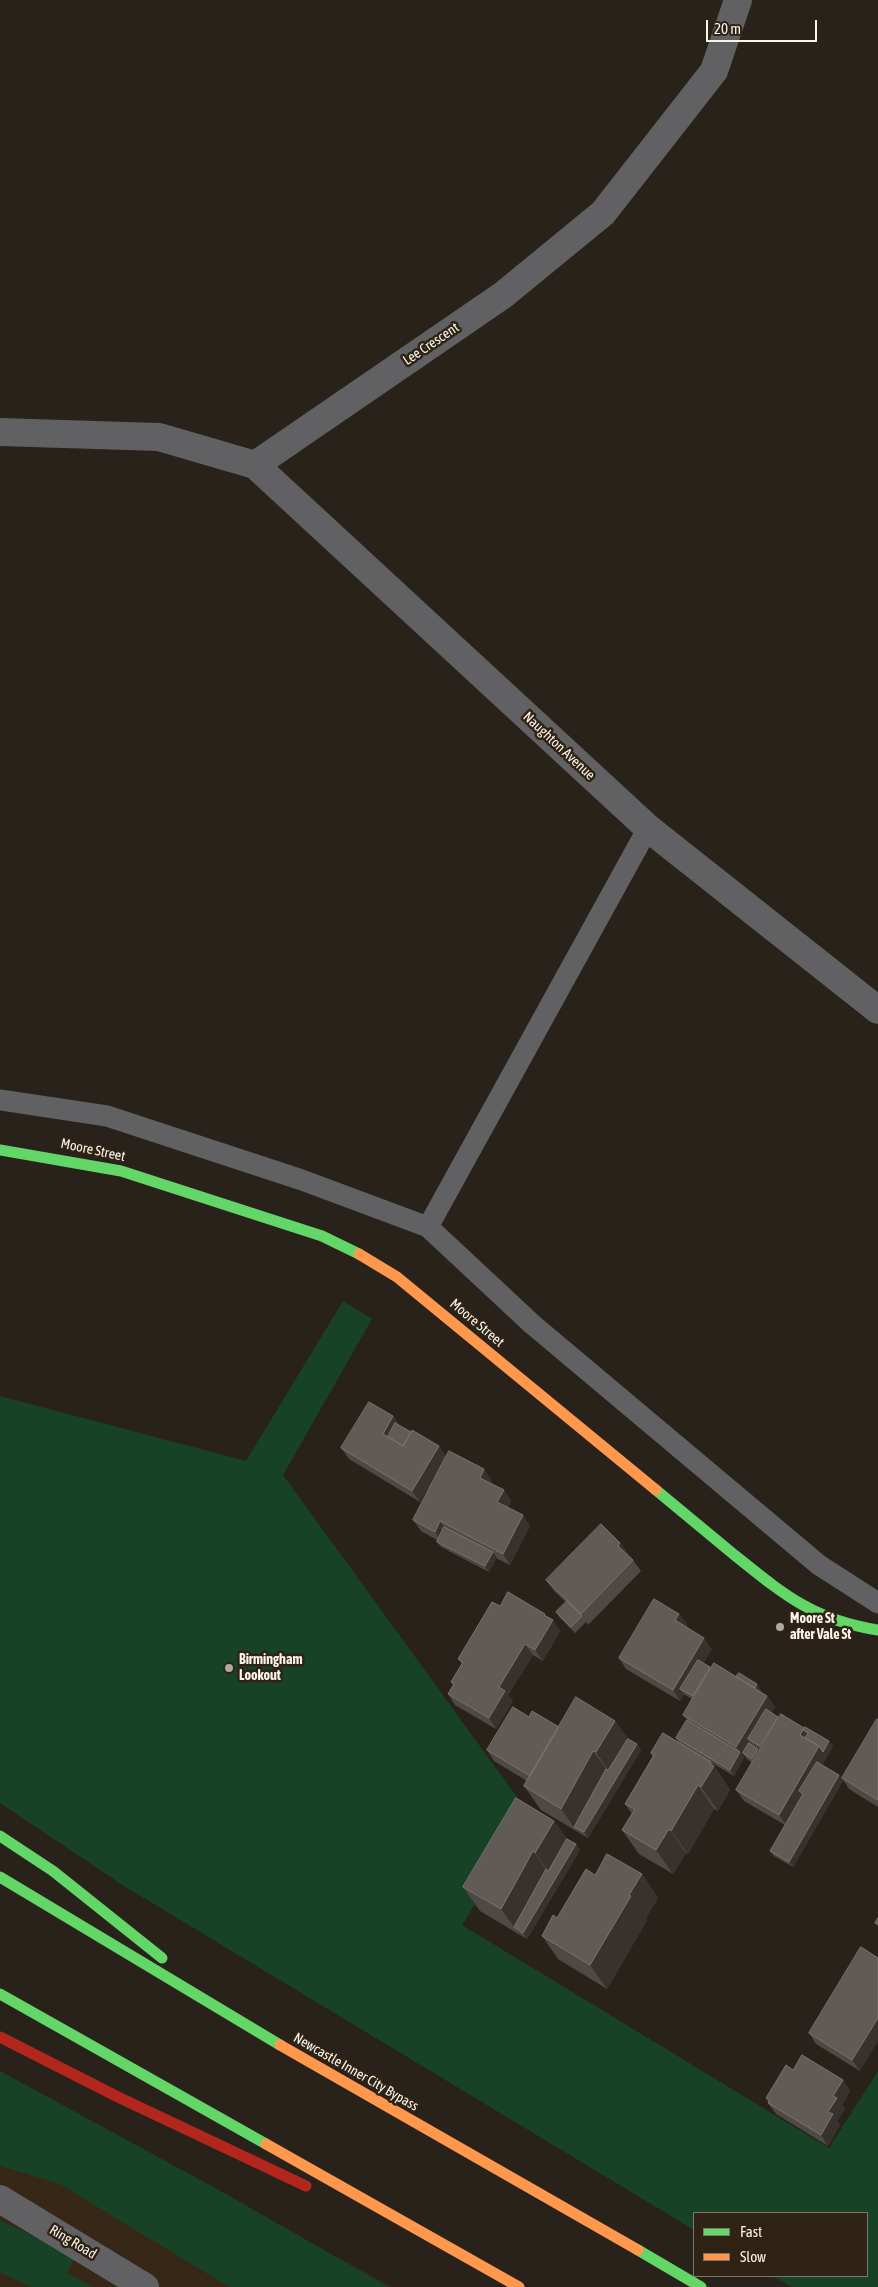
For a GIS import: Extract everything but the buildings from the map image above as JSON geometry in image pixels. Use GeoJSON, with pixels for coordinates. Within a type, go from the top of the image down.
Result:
{"type":"FeatureCollection","features":[{"type":"Feature","properties":{"kind":"main road","name":"Moore Street"},"geometry":{"type":"LineString","coordinates":[[0,1150],[120,1171],[194,1193],[322,1236],[362,1254],[397,1277],[784,1595],[807,1610],[834,1620],[878,1630]]}},
{"type":"Feature","properties":{"kind":"main road"},"geometry":{"type":"LineString","coordinates":[[0,1836],[53,1871],[248,2026]]}},
{"type":"Feature","properties":{"kind":"main road","name":"Newcastle Inner City Bypass"},"geometry":{"type":"LineString","coordinates":[[0,1877],[248,2026],[701,2287]]}},
{"type":"Feature","properties":{"kind":"main road"},"geometry":{"type":"LineString","coordinates":[[0,1994],[515,2285]]}},
{"type":"Feature","properties":{"kind":"main road"},"geometry":{"type":"LineString","coordinates":[[0,2037],[314,2190]]}},
{"type":"Feature","properties":{"kind":"main road"},"geometry":{"type":"LineString","coordinates":[[368,2215],[515,2285]]}},
{"type":"Feature","properties":{"kind":"street","name":"Lee Crescent"},"geometry":{"type":"LineString","coordinates":[[255,465],[503,295],[603,213],[714,71],[738,0]]}},
{"type":"Feature","properties":{"kind":"street"},"geometry":{"type":"LineString","coordinates":[[0,432],[159,437],[255,465]]}},
{"type":"Feature","properties":{"kind":"street","name":"Naughton Avenue"},"geometry":{"type":"LineString","coordinates":[[255,465],[648,828],[878,1010]]}},
{"type":"Feature","properties":{"kind":"street","name":"Ring Road"},"geometry":{"type":"LineString","coordinates":[[0,2199],[145,2287]]}},
{"type":"Feature","properties":{"kind":"lane"},"geometry":{"type":"LineString","coordinates":[[428,1228],[648,828]]}},
{"type":"Feature","properties":{"kind":"lane"},"geometry":{"type":"LineString","coordinates":[[0,1100],[107,1116],[302,1180],[428,1228],[532,1324],[818,1565],[878,1603]]}},
{"type":"Feature","properties":{"kind":"shaded area"},"geometry":{"type":"Polygon","coordinates":[[[0,2072],[212,2190],[393,2287],[0,2287],[0,2072]]]}},
{"type":"Feature","properties":{"kind":"green space"},"geometry":{"type":"Polygon","coordinates":[[[343,1301],[372,1319],[283,1475],[530,1815],[462,1925],[829,2148],[878,2071],[878,2287],[792,2287],[774,2277],[868,2277],[868,2212],[693,2212],[693,2229],[124,1886],[0,1803],[0,1396],[246,1461],[343,1301]]]}},
{"type":"Feature","properties":{"kind":"green space"},"geometry":{"type":"Polygon","coordinates":[[[0,2071],[217,2189],[389,2287],[229,2287],[60,2184],[0,2166],[0,2071]]]}},
{"type":"Feature","properties":{"kind":"green space"},"geometry":{"type":"Polygon","coordinates":[[[0,2220],[75,2257],[67,2273],[92,2287],[31,2287],[0,2272],[0,2220]]]}},
{"type":"Feature","properties":{"kind":"traffic: fast"},"geometry":{"type":"LineString","coordinates":[[0,1150],[121,1171],[322,1236],[359,1254]]}},
{"type":"Feature","properties":{"kind":"traffic: fast"},"geometry":{"type":"LineString","coordinates":[[656,1490],[750,1567],[799,1603],[834,1619],[878,1630]]}},
{"type":"Feature","properties":{"kind":"traffic: fast"},"geometry":{"type":"LineString","coordinates":[[0,1836],[53,1871],[162,1958]]}},
{"type":"Feature","properties":{"kind":"traffic: fast"},"geometry":{"type":"LineString","coordinates":[[0,1877],[280,2045]]}},
{"type":"Feature","properties":{"kind":"traffic: fast"},"geometry":{"type":"LineString","coordinates":[[0,1994],[266,2144]]}},
{"type":"Feature","properties":{"kind":"traffic: fast"},"geometry":{"type":"LineString","coordinates":[[638,2250],[701,2287]]}},
{"type":"Feature","properties":{"kind":"traffic: slow"},"geometry":{"type":"LineString","coordinates":[[359,1254],[397,1277],[656,1490]]}},
{"type":"Feature","properties":{"kind":"traffic: slow"},"geometry":{"type":"LineString","coordinates":[[280,2045],[638,2250]]}},
{"type":"Feature","properties":{"kind":"traffic: slow"},"geometry":{"type":"LineString","coordinates":[[266,2144],[519,2287]]}},
{"type":"Feature","properties":{"kind":"traffic: jam"},"geometry":{"type":"LineString","coordinates":[[0,2037],[118,2097],[306,2186]]}},
{"type":"Feature","properties":{"kind":"place","name":"Moore St after Vale St"},"geometry":{"type":"Point","coordinates":[780,1627]}},
{"type":"Feature","properties":{"kind":"place","name":"Birmingham Lookout"},"geometry":{"type":"Point","coordinates":[229,1668]}}]}
